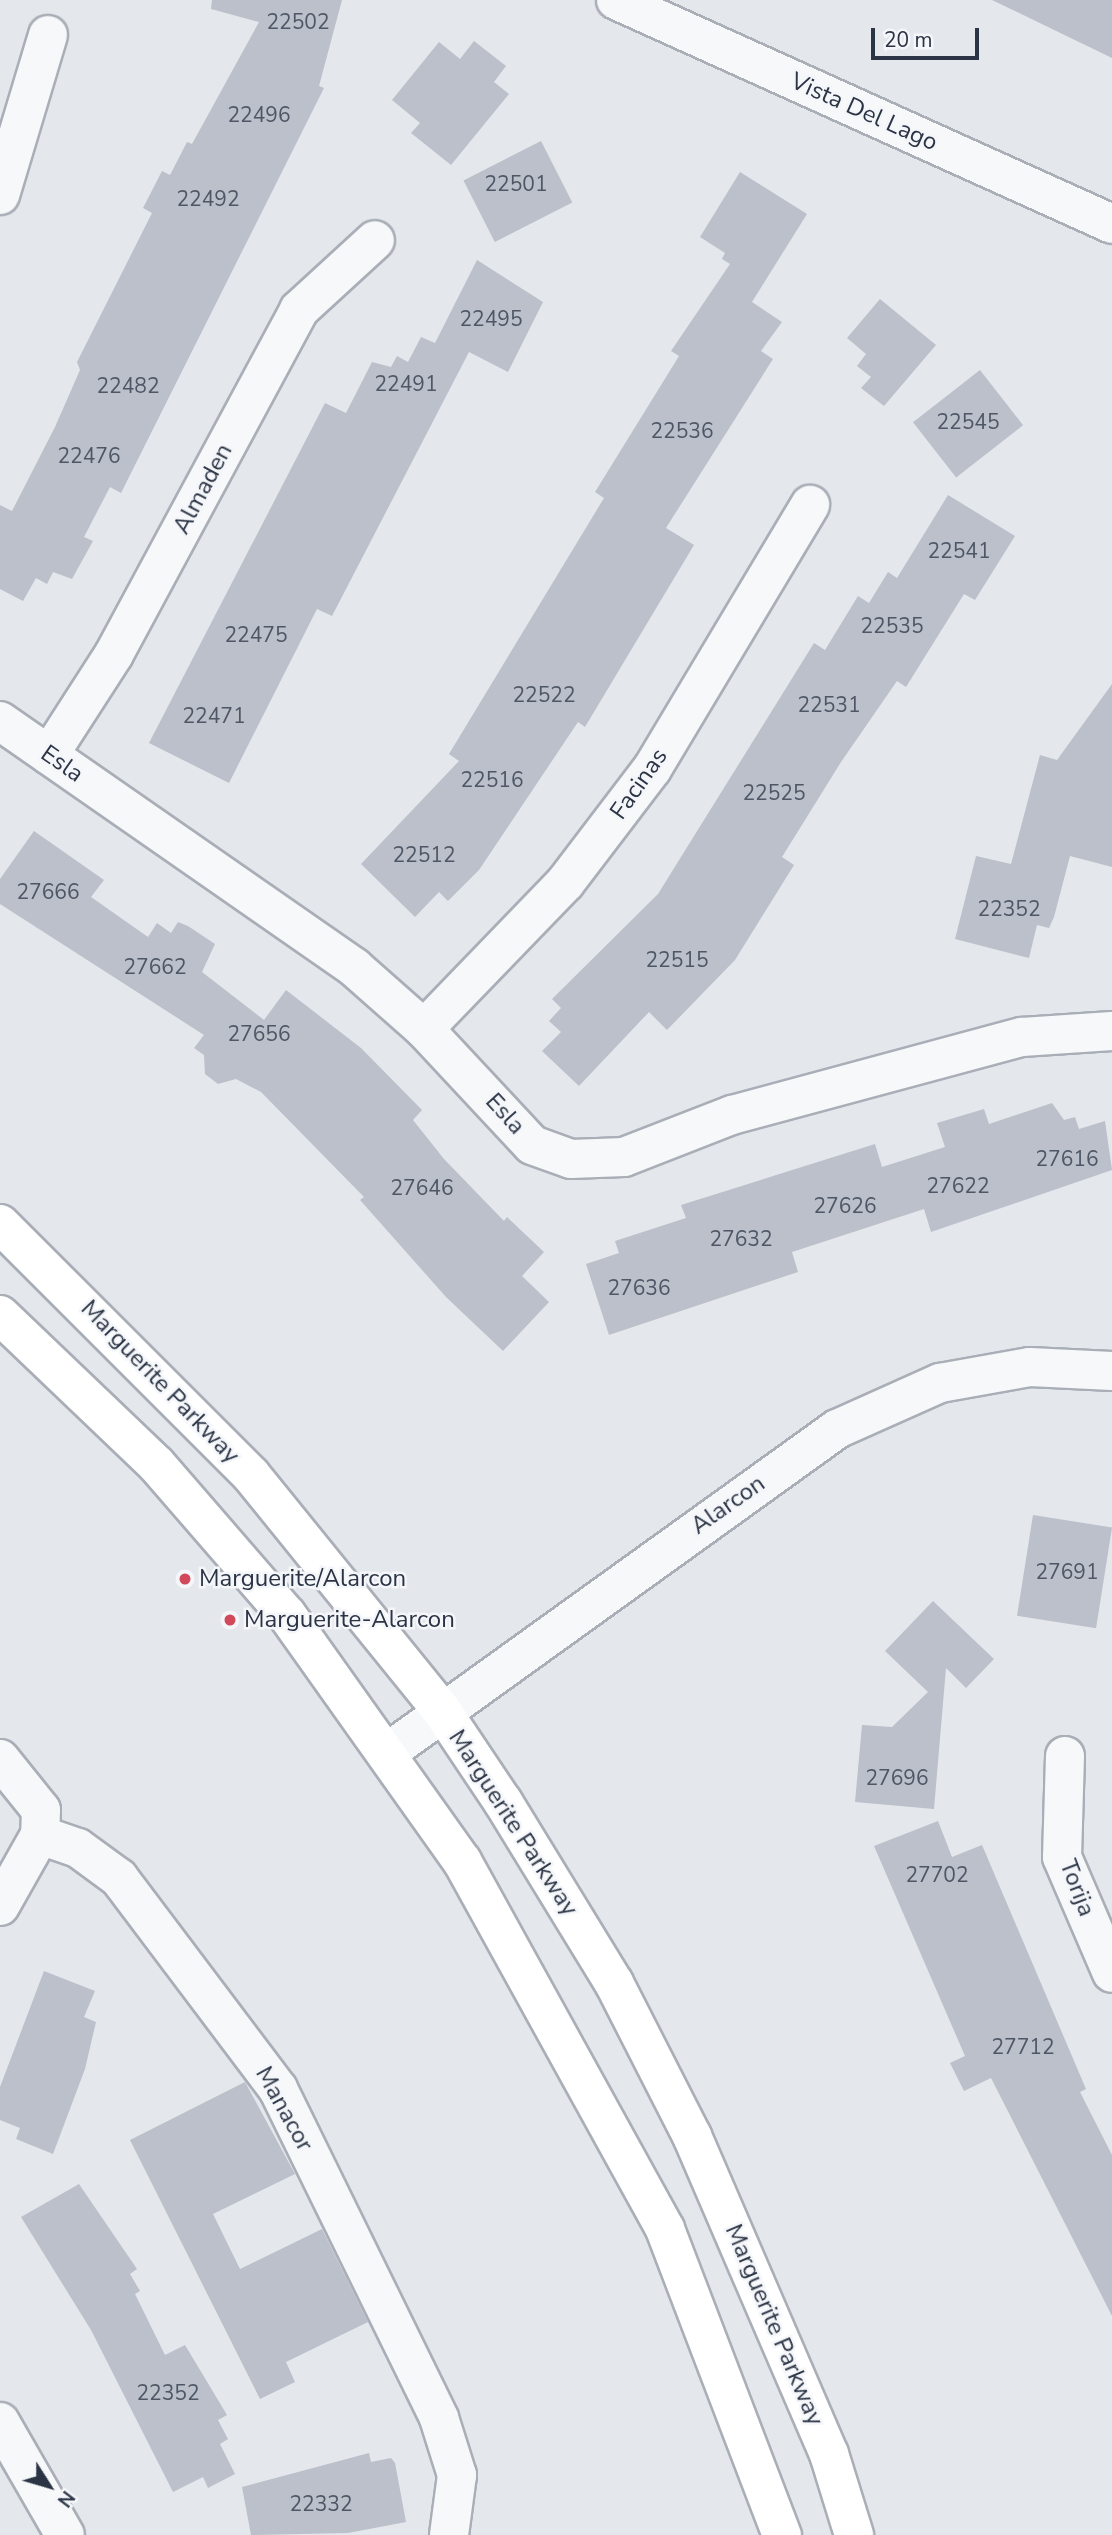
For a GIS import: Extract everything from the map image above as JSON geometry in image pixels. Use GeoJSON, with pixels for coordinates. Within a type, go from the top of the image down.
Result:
{"type":"FeatureCollection","features":[{"type":"Feature","properties":{"kind":"main road","name":"Marguerite Parkway"},"geometry":{"type":"LineString","coordinates":[[0,1224],[251,1475],[442,1711],[614,1983],[692,2136],[829,2454],[854,2535]]}},
{"type":"Feature","properties":{"kind":"main road"},"geometry":{"type":"LineString","coordinates":[[0,1315],[156,1464],[287,1615],[388,1752],[476,1886],[665,2229],[782,2535]]}},
{"type":"Feature","properties":{"kind":"street","name":"Vista Del Lago"},"geometry":{"type":"LineString","coordinates":[[616,0],[1112,224]]}},
{"type":"Feature","properties":{"kind":"street"},"geometry":{"type":"LineString","coordinates":[[0,195],[48,35]]}},
{"type":"Feature","properties":{"kind":"street","name":"Almaden"},"geometry":{"type":"LineString","coordinates":[[49,755],[114,654],[299,310],[375,240]]}},
{"type":"Feature","properties":{"kind":"street","name":"Facinas"},"geometry":{"type":"LineString","coordinates":[[424,1030],[565,883],[652,769],[810,505]]}},
{"type":"Feature","properties":{"kind":"street","name":"Esla"},"geometry":{"type":"LineString","coordinates":[[0,721],[355,968],[424,1030],[532,1145],[570,1159],[624,1157],[732,1115],[1022,1037],[1112,1031]]}},
{"type":"Feature","properties":{"kind":"street","name":"Alarcon"},"geometry":{"type":"LineString","coordinates":[[388,1752],[836,1429],[940,1383],[1030,1367],[1112,1371]]}},
{"type":"Feature","properties":{"kind":"street","name":"Torija"},"geometry":{"type":"LineString","coordinates":[[1065,1756],[1062,1857],[1111,1968]]}},
{"type":"Feature","properties":{"kind":"street"},"geometry":{"type":"LineString","coordinates":[[0,1759],[41,1810],[40,1835],[0,1906]]}},
{"type":"Feature","properties":{"kind":"street","name":"Manacor"},"geometry":{"type":"LineString","coordinates":[[40,1835],[78,1848],[119,1878],[278,2089],[439,2418],[457,2475],[449,2535]]}},
{"type":"Feature","properties":{"kind":"street"},"geometry":{"type":"LineString","coordinates":[[0,2422],[65,2535]]}},
{"type":"Feature","properties":{"kind":"building"},"geometry":{"type":"Polygon","coordinates":[[[212,0],[342,0],[319,86],[324,88],[121,493],[110,487],[84,537],[93,541],[72,579],[53,572],[47,584],[36,578],[23,601],[0,589],[0,505],[12,511],[55,427],[80,370],[77,362],[152,213],[143,208],[162,171],[170,175],[187,142],[192,144],[259,22],[211,9],[212,0]]]}},
{"type":"Feature","properties":{"kind":"building"},"geometry":{"type":"Polygon","coordinates":[[[992,0],[1112,0],[1112,58],[992,0]]]}},
{"type":"Feature","properties":{"kind":"building"},"geometry":{"type":"Polygon","coordinates":[[[474,41],[506,66],[494,82],[509,94],[451,165],[411,133],[420,123],[392,100],[439,42],[460,59],[474,41]]]}},
{"type":"Feature","properties":{"kind":"building"},"geometry":{"type":"Polygon","coordinates":[[[541,141],[572,202],[495,242],[463,180],[541,141]]]}},
{"type":"Feature","properties":{"kind":"building"},"geometry":{"type":"Polygon","coordinates":[[[740,172],[807,214],[752,302],[782,322],[761,351],[773,359],[666,528],[694,545],[585,727],[578,722],[479,870],[448,901],[439,892],[415,917],[361,864],[459,761],[449,754],[604,498],[595,492],[679,356],[671,351],[730,264],[722,259],[725,253],[700,237],[740,172]]]}},
{"type":"Feature","properties":{"kind":"building"},"geometry":{"type":"Polygon","coordinates":[[[477,260],[543,302],[508,372],[469,352],[332,616],[317,609],[229,783],[149,743],[325,403],[346,413],[372,362],[391,367],[397,356],[408,362],[421,337],[435,343],[477,260]]]}},
{"type":"Feature","properties":{"kind":"building"},"geometry":{"type":"Polygon","coordinates":[[[880,299],[936,345],[884,406],[861,388],[871,377],[857,366],[866,354],[847,338],[880,299]]]}},
{"type":"Feature","properties":{"kind":"building"},"geometry":{"type":"Polygon","coordinates":[[[980,370],[1023,425],[956,477],[913,422],[980,370]]]}},
{"type":"Feature","properties":{"kind":"building"},"geometry":{"type":"Polygon","coordinates":[[[948,495],[1015,536],[975,600],[964,594],[906,687],[897,681],[841,762],[782,857],[794,865],[735,960],[667,1030],[649,1012],[579,1086],[542,1051],[561,1032],[549,1021],[561,1008],[552,999],[658,894],[814,643],[825,650],[858,596],[869,603],[888,572],[897,578],[948,495]]]}},
{"type":"Feature","properties":{"kind":"building"},"geometry":{"type":"Polygon","coordinates":[[[1112,684],[1112,867],[1070,856],[1054,917],[1049,928],[1037,925],[1029,958],[955,939],[976,856],[1011,864],[1040,755],[1057,760],[1112,684]]]}},
{"type":"Feature","properties":{"kind":"building"},"geometry":{"type":"Polygon","coordinates":[[[34,831],[104,880],[91,897],[148,937],[157,923],[171,933],[178,922],[188,926],[215,944],[202,972],[264,1020],[286,990],[361,1048],[422,1110],[413,1120],[444,1159],[504,1221],[507,1217],[544,1252],[522,1276],[549,1302],[503,1351],[446,1297],[360,1200],[364,1197],[261,1092],[236,1079],[218,1084],[205,1074],[204,1055],[194,1048],[204,1035],[0,904],[0,879],[34,831]]]}},
{"type":"Feature","properties":{"kind":"building"},"geometry":{"type":"Polygon","coordinates":[[[1052,1103],[1064,1120],[1075,1117],[1079,1129],[1105,1121],[1112,1170],[931,1232],[924,1209],[792,1252],[798,1272],[609,1335],[586,1264],[619,1253],[615,1241],[686,1218],[681,1205],[875,1144],[882,1167],[945,1147],[937,1123],[984,1109],[989,1124],[1052,1103]]]}},
{"type":"Feature","properties":{"kind":"building"},"geometry":{"type":"Polygon","coordinates":[[[1033,1515],[1112,1528],[1096,1628],[1017,1616],[1033,1515]]]}},
{"type":"Feature","properties":{"kind":"building"},"geometry":{"type":"Polygon","coordinates":[[[933,1601],[994,1659],[966,1688],[946,1668],[934,1809],[855,1802],[862,1725],[892,1727],[928,1692],[885,1651],[933,1601]]]}},
{"type":"Feature","properties":{"kind":"building"},"geometry":{"type":"Polygon","coordinates":[[[938,1821],[952,1857],[982,1845],[1086,2089],[1080,2092],[1112,2155],[1112,2316],[991,2078],[964,2091],[950,2063],[965,2056],[874,1846],[938,1821]]]}},
{"type":"Feature","properties":{"kind":"building"},"geometry":{"type":"Polygon","coordinates":[[[44,1971],[95,1991],[84,2017],[96,2022],[85,2069],[53,2154],[16,2139],[20,2128],[0,2120],[0,2087],[44,1971]]]}},
{"type":"Feature","properties":{"kind":"building"},"geometry":{"type":"Polygon","coordinates":[[[245,2082],[295,2174],[213,2214],[240,2269],[322,2229],[368,2322],[286,2362],[295,2382],[260,2399],[130,2140],[245,2082]]]}},
{"type":"Feature","properties":{"kind":"building"},"geometry":{"type":"Polygon","coordinates":[[[79,2184],[137,2269],[130,2274],[140,2291],[135,2294],[165,2355],[185,2345],[227,2415],[218,2420],[228,2439],[220,2444],[235,2474],[208,2488],[203,2477],[173,2492],[91,2330],[21,2217],[79,2184]]]}},
{"type":"Feature","properties":{"kind":"building"},"geometry":{"type":"Polygon","coordinates":[[[369,2453],[371,2462],[391,2458],[395,2463],[406,2522],[348,2533],[251,2535],[242,2487],[369,2453]]]}},
{"type":"Feature","properties":{"kind":"place","name":"Marguerite/Alarcon"},"geometry":{"type":"Point","coordinates":[185,1579]}},
{"type":"Feature","properties":{"kind":"place","name":"Marguerite-Alarcon"},"geometry":{"type":"Point","coordinates":[230,1620]}}]}
